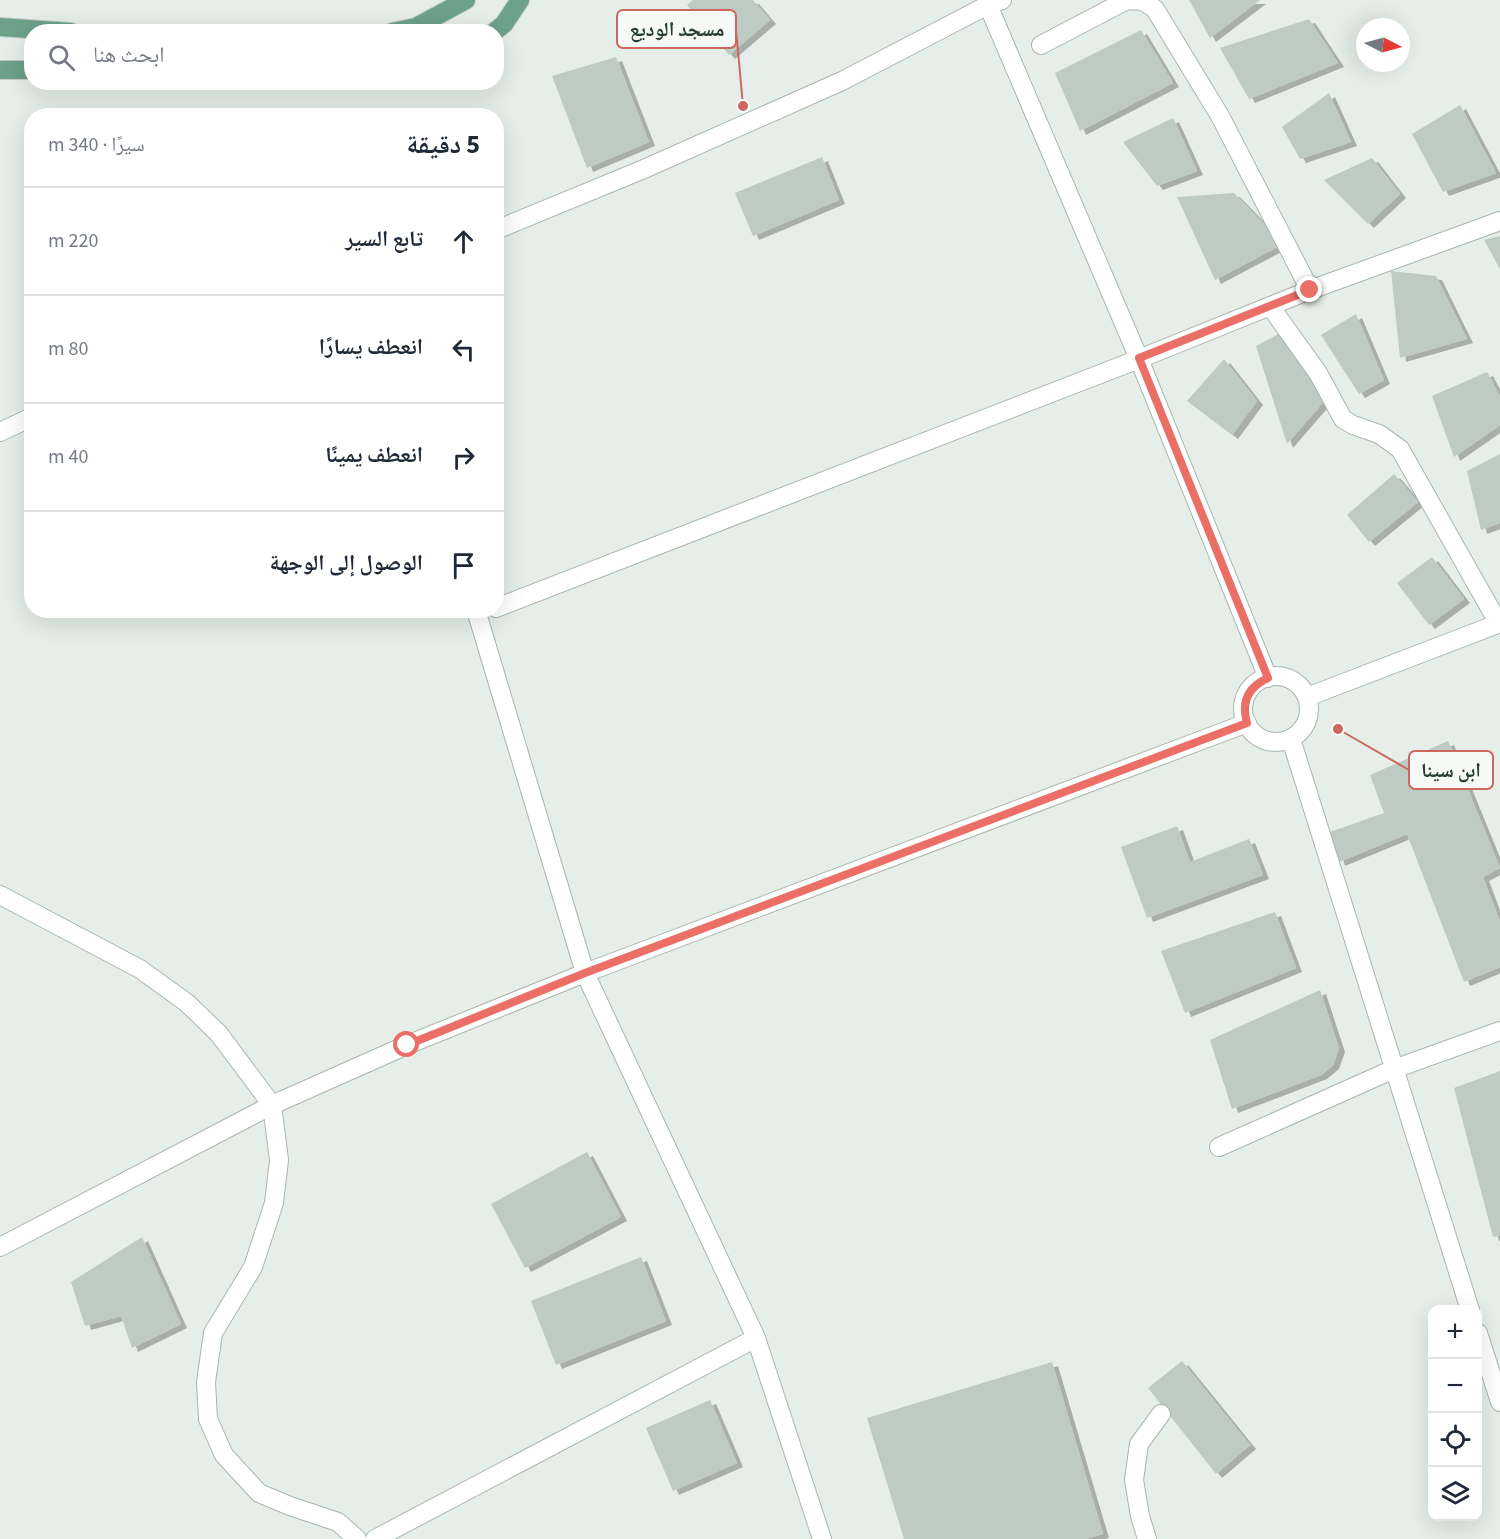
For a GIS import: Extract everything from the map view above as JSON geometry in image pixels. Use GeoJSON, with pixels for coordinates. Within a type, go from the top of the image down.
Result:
{"type":"FeatureCollection","features":[{"type":"Feature","properties":{"kind":"main road"},"geometry":{"type":"LineString","coordinates":[[422,24],[466,0]]}},
{"type":"Feature","properties":{"kind":"main road"},"geometry":{"type":"LineString","coordinates":[[504,24],[520,0]]}},
{"type":"Feature","properties":{"kind":"main road"},"geometry":{"type":"LineString","coordinates":[[0,27],[24,29]]}},
{"type":"Feature","properties":{"kind":"main road"},"geometry":{"type":"LineString","coordinates":[[0,70],[24,70]]}},
{"type":"Feature","properties":{"kind":"street"},"geometry":{"type":"LineString","coordinates":[[1041,45],[1127,0],[1143,2],[1155,9],[1220,116],[1310,290]]}},
{"type":"Feature","properties":{"kind":"street"},"geometry":{"type":"LineString","coordinates":[[504,227],[644,169],[842,81],[993,2],[1268,678]]}},
{"type":"Feature","properties":{"kind":"street"},"geometry":{"type":"LineString","coordinates":[[504,605],[1310,290],[1500,221]]}},
{"type":"Feature","properties":{"kind":"street"},"geometry":{"type":"LineString","coordinates":[[1270,306],[1318,373],[1342,418],[1353,425],[1379,434],[1400,449],[1500,623],[1307,697]]}},
{"type":"Feature","properties":{"kind":"street"},"geometry":{"type":"LineString","coordinates":[[0,432],[24,421]]}},
{"type":"Feature","properties":{"kind":"street"},"geometry":{"type":"LineString","coordinates":[[484,618],[585,973],[756,1338],[822,1539]]}},
{"type":"Feature","properties":{"kind":"street"},"geometry":{"type":"LineString","coordinates":[[1280,676],[1300,687],[1307,697],[1308,716],[1305,726],[1291,739],[1270,742],[1252,732],[1247,723],[1244,712],[1245,701],[1249,691],[1257,682],[1280,676]]}},
{"type":"Feature","properties":{"kind":"street"},"geometry":{"type":"LineString","coordinates":[[0,1247],[272,1105],[407,1045],[585,973],[1247,723]]}},
{"type":"Feature","properties":{"kind":"street"},"geometry":{"type":"LineString","coordinates":[[1291,739],[1468,1305]]}},
{"type":"Feature","properties":{"kind":"street"},"geometry":{"type":"LineString","coordinates":[[0,895],[140,969],[187,1003],[219,1034],[272,1105],[279,1160],[274,1203],[253,1267],[213,1333],[206,1382],[208,1419],[224,1455],[259,1492],[290,1506],[338,1522],[357,1539]]}},
{"type":"Feature","properties":{"kind":"street"},"geometry":{"type":"LineString","coordinates":[[1219,1147],[1394,1069],[1500,1031]]}},
{"type":"Feature","properties":{"kind":"street"},"geometry":{"type":"LineString","coordinates":[[375,1539],[756,1338]]}},
{"type":"Feature","properties":{"kind":"street"},"geometry":{"type":"LineString","coordinates":[[1482,1346],[1500,1402]]}},
{"type":"Feature","properties":{"kind":"street"},"geometry":{"type":"LineString","coordinates":[[1148,1539],[1140,1516],[1134,1480],[1139,1444],[1161,1414]]}},
{"type":"Feature","properties":{"kind":"building"},"geometry":{"type":"Polygon","coordinates":[[[693,0],[753,0],[770,20],[729,55],[687,5],[693,0]]]}},
{"type":"Feature","properties":{"kind":"building"},"geometry":{"type":"Polygon","coordinates":[[[1189,0],[1260,0],[1210,38],[1189,0]]]}},
{"type":"Feature","properties":{"kind":"building"},"geometry":{"type":"Polygon","coordinates":[[[1309,19],[1338,63],[1249,99],[1220,48],[1309,19]]]}},
{"type":"Feature","properties":{"kind":"building"},"geometry":{"type":"Polygon","coordinates":[[[1141,30],[1173,83],[1080,131],[1055,73],[1141,30]]]}},
{"type":"Feature","properties":{"kind":"building"},"geometry":{"type":"Polygon","coordinates":[[[616,57],[649,142],[587,168],[552,76],[616,57]]]}},
{"type":"Feature","properties":{"kind":"building"},"geometry":{"type":"Polygon","coordinates":[[[1329,93],[1351,142],[1300,159],[1282,127],[1329,93]]]}},
{"type":"Feature","properties":{"kind":"building"},"geometry":{"type":"Polygon","coordinates":[[[1460,105],[1496,173],[1443,192],[1412,134],[1460,105]]]}},
{"type":"Feature","properties":{"kind":"building"},"geometry":{"type":"Polygon","coordinates":[[[1173,118],[1197,171],[1157,186],[1123,142],[1173,118]]]}},
{"type":"Feature","properties":{"kind":"building"},"geometry":{"type":"Polygon","coordinates":[[[822,157],[839,200],[753,236],[735,193],[822,157]]]}},
{"type":"Feature","properties":{"kind":"building"},"geometry":{"type":"Polygon","coordinates":[[[1372,158],[1400,194],[1368,224],[1324,180],[1372,158]]]}},
{"type":"Feature","properties":{"kind":"building"},"geometry":{"type":"Polygon","coordinates":[[[1234,193],[1283,244],[1215,280],[1177,197],[1234,193]]]}},
{"type":"Feature","properties":{"kind":"building"},"geometry":{"type":"Polygon","coordinates":[[[1500,236],[1500,269],[1484,240],[1500,236]]]}},
{"type":"Feature","properties":{"kind":"building"},"geometry":{"type":"Polygon","coordinates":[[[1391,271],[1436,276],[1467,339],[1400,358],[1391,271]]]}},
{"type":"Feature","properties":{"kind":"building"},"geometry":{"type":"Polygon","coordinates":[[[1356,314],[1384,380],[1359,394],[1321,335],[1356,314]]]}},
{"type":"Feature","properties":{"kind":"building"},"geometry":{"type":"Polygon","coordinates":[[[1282,332],[1326,399],[1287,444],[1256,346],[1282,332]]]}},
{"type":"Feature","properties":{"kind":"building"},"geometry":{"type":"Polygon","coordinates":[[[1224,359],[1257,401],[1232,435],[1187,401],[1224,359]]]}},
{"type":"Feature","properties":{"kind":"building"},"geometry":{"type":"Polygon","coordinates":[[[1487,372],[1500,397],[1500,425],[1454,457],[1432,396],[1487,372]]]}},
{"type":"Feature","properties":{"kind":"building"},"geometry":{"type":"Polygon","coordinates":[[[1500,454],[1500,523],[1481,530],[1467,471],[1500,454]]]}},
{"type":"Feature","properties":{"kind":"building"},"geometry":{"type":"Polygon","coordinates":[[[1394,474],[1418,502],[1369,542],[1347,515],[1394,474]]]}},
{"type":"Feature","properties":{"kind":"building"},"geometry":{"type":"Polygon","coordinates":[[[1432,557],[1464,599],[1429,625],[1397,583],[1432,557]]]}},
{"type":"Feature","properties":{"kind":"building"},"geometry":{"type":"Polygon","coordinates":[[[1448,741],[1500,868],[1483,877],[1500,922],[1500,967],[1464,982],[1407,834],[1339,862],[1330,832],[1384,813],[1370,775],[1448,741]]]}},
{"type":"Feature","properties":{"kind":"building"},"geometry":{"type":"Polygon","coordinates":[[[1177,826],[1190,862],[1249,839],[1263,875],[1147,918],[1121,847],[1177,826]]]}},
{"type":"Feature","properties":{"kind":"building"},"geometry":{"type":"Polygon","coordinates":[[[1275,912],[1296,968],[1185,1013],[1161,951],[1275,912]]]}},
{"type":"Feature","properties":{"kind":"building"},"geometry":{"type":"Polygon","coordinates":[[[1320,990],[1339,1048],[1333,1065],[1321,1075],[1232,1109],[1210,1040],[1320,990]]]}},
{"type":"Feature","properties":{"kind":"building"},"geometry":{"type":"Polygon","coordinates":[[[1500,1071],[1500,1235],[1493,1237],[1454,1088],[1500,1071]]]}},
{"type":"Feature","properties":{"kind":"building"},"geometry":{"type":"Polygon","coordinates":[[[587,1152],[621,1217],[525,1268],[491,1204],[587,1152]]]}},
{"type":"Feature","properties":{"kind":"building"},"geometry":{"type":"Polygon","coordinates":[[[142,1237],[181,1324],[132,1348],[121,1316],[85,1326],[71,1282],[142,1237]]]}},
{"type":"Feature","properties":{"kind":"building"},"geometry":{"type":"Polygon","coordinates":[[[641,1257],[666,1321],[556,1365],[531,1301],[641,1257]]]}},
{"type":"Feature","properties":{"kind":"building"},"geometry":{"type":"Polygon","coordinates":[[[1182,1361],[1250,1445],[1216,1474],[1148,1388],[1182,1361]]]}},
{"type":"Feature","properties":{"kind":"building"},"geometry":{"type":"Polygon","coordinates":[[[1052,1362],[1103,1534],[1085,1539],[904,1539],[867,1418],[1052,1362]]]}},
{"type":"Feature","properties":{"kind":"building"},"geometry":{"type":"Polygon","coordinates":[[[710,1400],[737,1463],[673,1491],[646,1428],[710,1400]]]}},
{"type":"Feature","properties":{"kind":"place","name":"مسجد الوديع"},"geometry":{"type":"Point","coordinates":[743,106]}},
{"type":"Feature","properties":{"kind":"place","name":"ابن سينا"},"geometry":{"type":"Point","coordinates":[1338,729]}},
{"type":"Feature","properties":{"kind":"route"},"geometry":{"type":"LineString","coordinates":[[407,1045],[585,973],[1247,723],[1244,712],[1249,691],[1257,682],[1268,678],[1139,358],[1310,290]]}}]}
